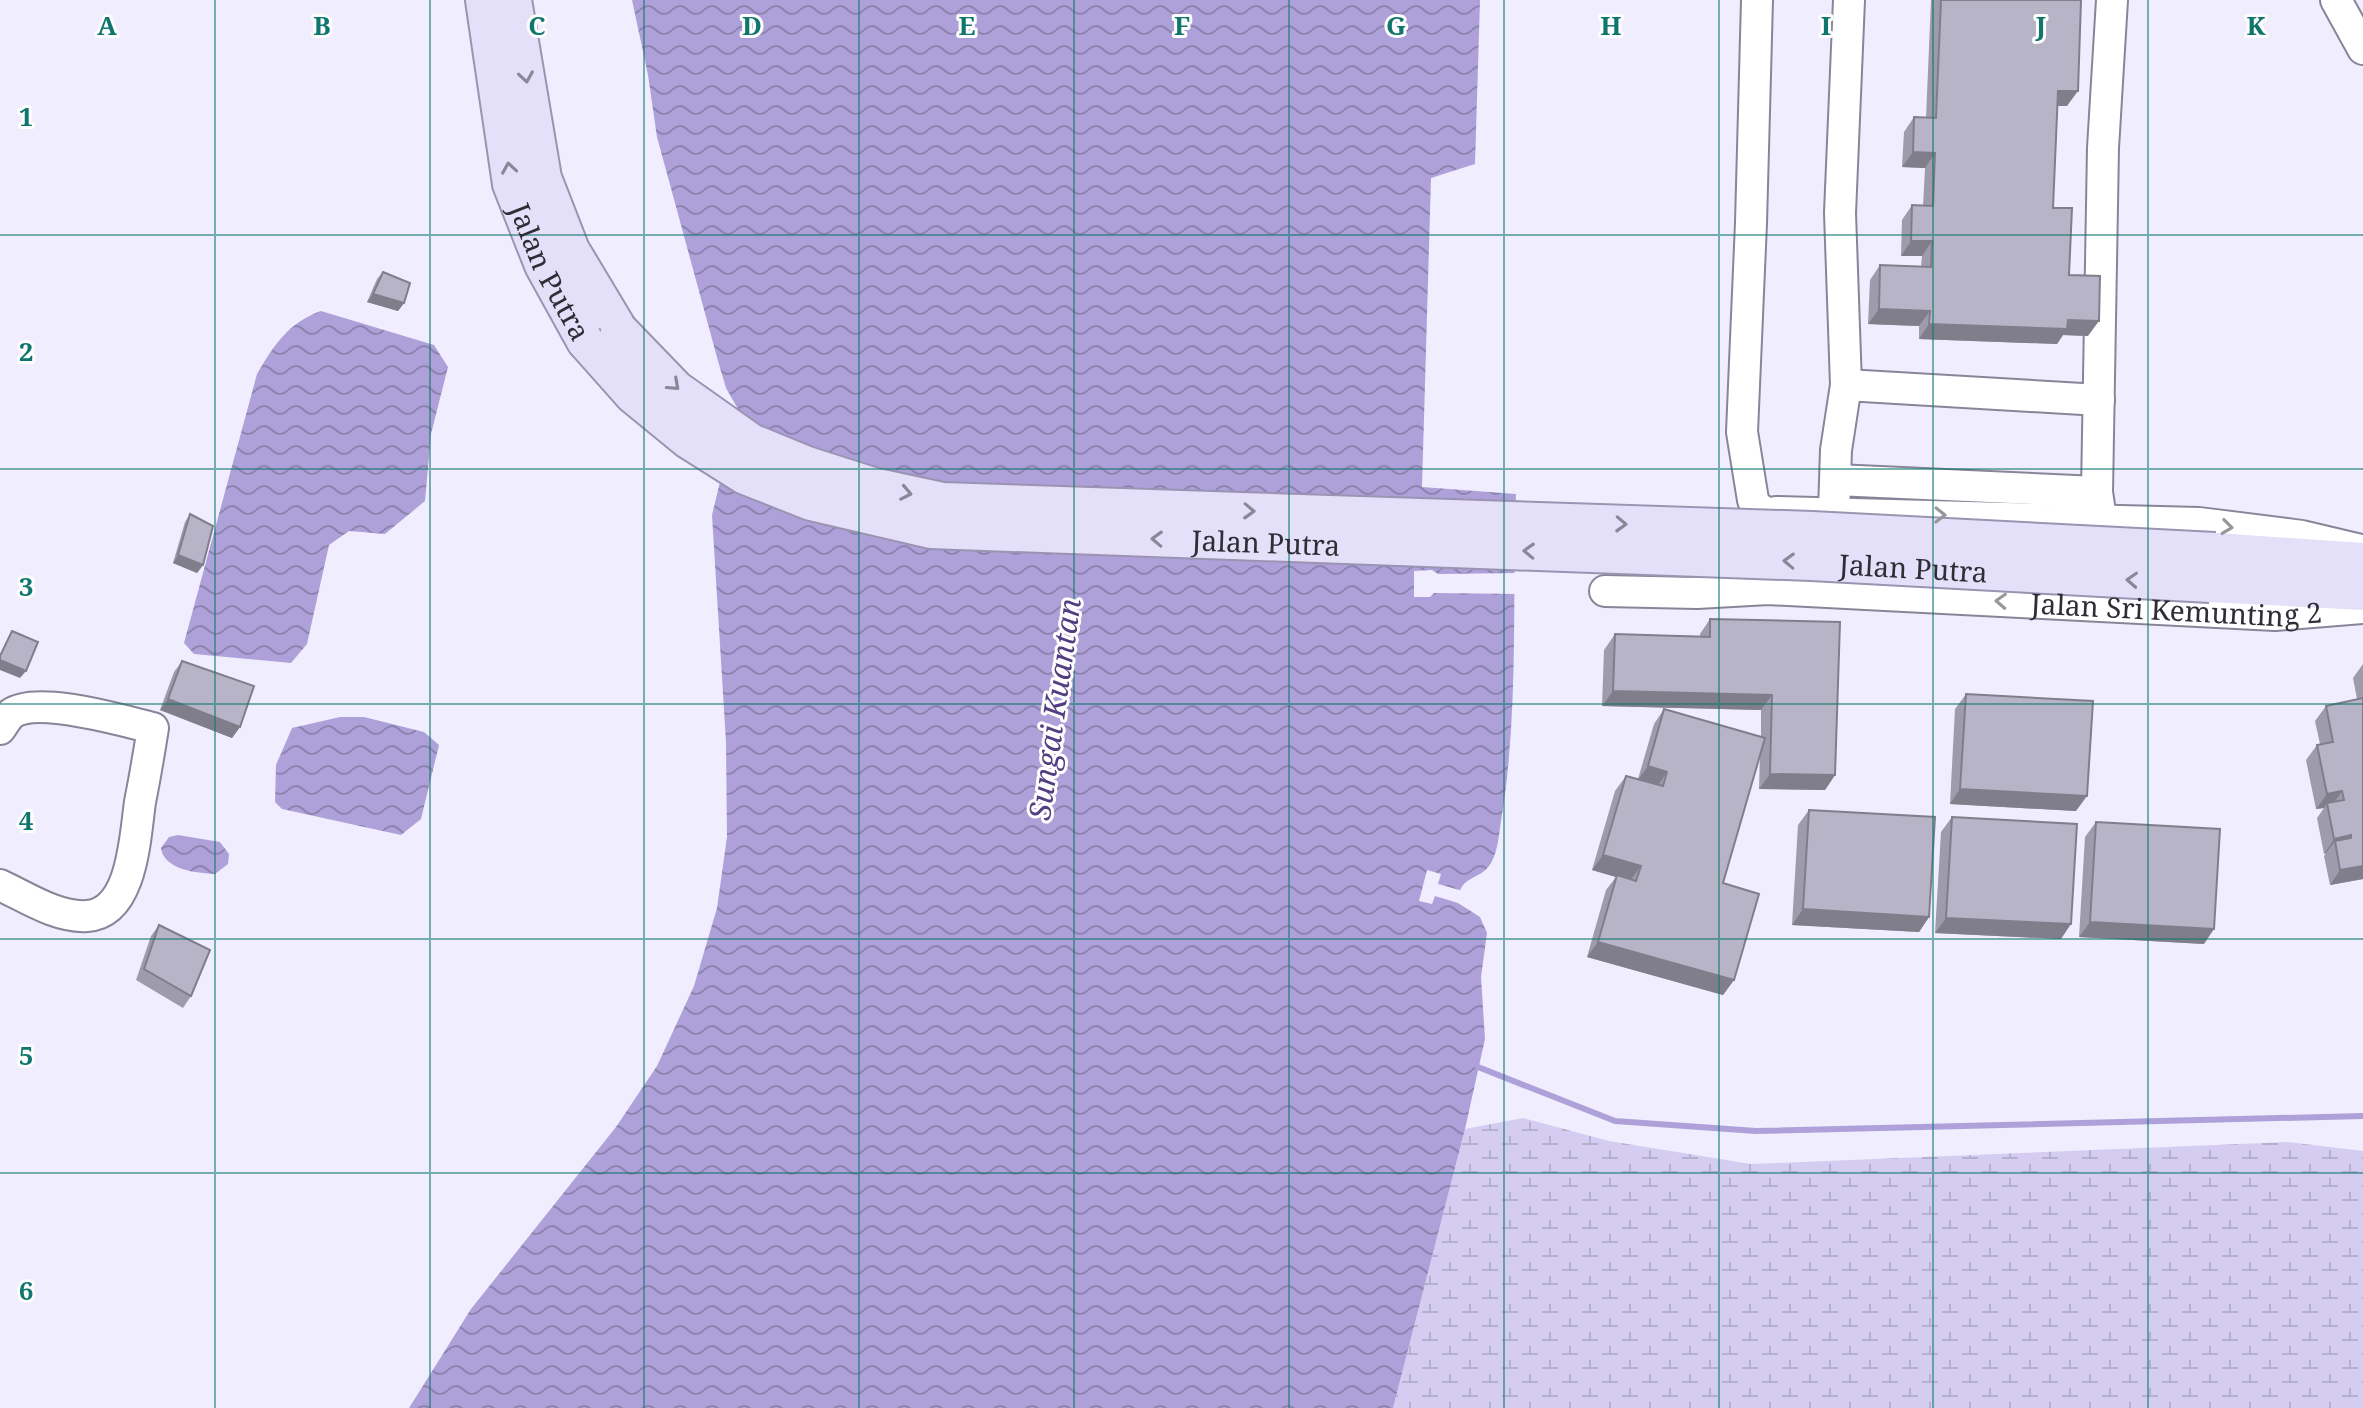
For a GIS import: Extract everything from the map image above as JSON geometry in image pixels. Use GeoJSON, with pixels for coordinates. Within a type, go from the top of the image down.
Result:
{"type":"FeatureCollection","features":[{"type":"Feature","properties":{"kind":"main road","name":"Jalan Putra"},"geometry":{"type":"LineString","coordinates":[[484,0],[511,184],[543,265],[602,335],[751,442],[807,465],[873,486],[943,501],[1812,530],[2213,568],[2363,592]]}},
{"type":"Feature","properties":{"kind":"main road","name":"Jalan Putra"},"geometry":{"type":"LineString","coordinates":[[513,0],[543,178],[602,335]]}},
{"type":"Feature","properties":{"kind":"main road","name":"Jalan Putra"},"geometry":{"type":"LineString","coordinates":[[2213,568],[2363,561]]}},
{"type":"Feature","properties":{"kind":"street"},"geometry":{"type":"LineString","coordinates":[[1757,0],[1742,432],[1753,500],[1757,507],[1765,512],[1834,512],[2099,506]]}},
{"type":"Feature","properties":{"kind":"street"},"geometry":{"type":"LineString","coordinates":[[1834,512],[1836,450],[1846,385],[1840,213],[1849,0]]}},
{"type":"Feature","properties":{"kind":"street"},"geometry":{"type":"LineString","coordinates":[[2099,506],[2103,148],[2112,0]]}},
{"type":"Feature","properties":{"kind":"street"},"geometry":{"type":"LineString","coordinates":[[2336,0],[2363,49]]}},
{"type":"Feature","properties":{"kind":"street"},"geometry":{"type":"LineString","coordinates":[[1846,385],[2099,400]]}},
{"type":"Feature","properties":{"kind":"street"},"geometry":{"type":"LineString","coordinates":[[1836,480],[2099,506],[2302,536],[2363,550]]}},
{"type":"Feature","properties":{"kind":"street"},"geometry":{"type":"LineString","coordinates":[[1765,512],[1751,525],[1743,547],[1745,567],[1754,580],[1768,589]]}},
{"type":"Feature","properties":{"kind":"street"},"geometry":{"type":"LineString","coordinates":[[1697,593],[1745,567]]}},
{"type":"Feature","properties":{"kind":"street","name":"Jalan Sri Kemunting 2"},"geometry":{"type":"LineString","coordinates":[[1605,591],[1697,593],[1768,589],[2275,615],[2363,608]]}},
{"type":"Feature","properties":{"kind":"street"},"geometry":{"type":"LineString","coordinates":[[0,729],[11,715],[29,707],[70,709],[153,728],[131,865],[119,895],[104,913],[85,916],[59,912],[0,885]]}},
{"type":"Feature","properties":{"kind":"green space"},"geometry":{"type":"Polygon","coordinates":[[[1523,1118],[1609,1141],[1751,1164],[2288,1142],[2363,1151],[2363,1408],[1393,1408],[1465,1129],[1523,1118]]]}},
{"type":"Feature","properties":{"kind":"water","name":"Sungai Kuantan"},"geometry":{"type":"Polygon","coordinates":[[[632,0],[1480,0],[1475,164],[1431,178],[1422,487],[1516,494],[1510,740],[1507,781],[1495,853],[1486,869],[1462,887],[1458,903],[1480,917],[1487,933],[1481,977],[1485,1039],[1393,1408],[409,1408],[471,1309],[616,1127],[657,1066],[694,986],[717,908],[727,837],[726,742],[712,515],[720,482],[743,418],[726,388],[657,137],[632,0]]]}},
{"type":"Feature","properties":{"kind":"water"},"geometry":{"type":"Polygon","coordinates":[[[321,311],[434,345],[448,367],[431,434],[425,501],[385,534],[349,531],[329,545],[307,644],[291,663],[194,654],[184,643],[257,374],[283,336],[299,322],[321,311]]]}},
{"type":"Feature","properties":{"kind":"water"},"geometry":{"type":"Polygon","coordinates":[[[340,717],[364,717],[424,732],[439,745],[421,819],[401,835],[282,809],[275,802],[276,765],[292,728],[340,717]]]}},
{"type":"Feature","properties":{"kind":"water"},"geometry":{"type":"Polygon","coordinates":[[[178,835],[220,842],[229,854],[228,864],[215,874],[175,866],[163,855],[161,848],[169,837],[178,835]]]}},
{"type":"Feature","properties":{"kind":"pier"},"geometry":{"type":"Polygon","coordinates":[[[1432,570],[1438,574],[1517,573],[1517,594],[1434,593],[1430,597],[1414,597],[1414,571],[1432,570]]]}},
{"type":"Feature","properties":{"kind":"pier"},"geometry":{"type":"Polygon","coordinates":[[[1427,870],[1441,874],[1438,884],[1463,891],[1462,901],[1468,906],[1435,896],[1432,904],[1419,901],[1427,870]]]}},
{"type":"Feature","properties":{"kind":"building"},"geometry":{"type":"Polygon","coordinates":[[[1941,0],[2081,0],[2078,91],[2058,91],[2053,208],[2072,208],[2069,275],[2100,276],[2099,321],[2068,320],[2067,329],[1929,324],[1930,311],[1879,309],[1880,265],[1931,267],[1932,241],[1911,241],[1912,205],[1933,206],[1935,153],[1913,152],[1914,117],[1936,118],[1941,0]]]}},
{"type":"Feature","properties":{"kind":"building"},"geometry":{"type":"Polygon","coordinates":[[[383,272],[410,283],[404,303],[373,294],[383,272]]]}},
{"type":"Feature","properties":{"kind":"building"},"geometry":{"type":"Polygon","coordinates":[[[190,514],[213,526],[203,565],[178,555],[190,514]]]}},
{"type":"Feature","properties":{"kind":"building"},"geometry":{"type":"Polygon","coordinates":[[[1710,619],[1840,622],[1835,775],[1770,774],[1772,695],[1613,691],[1615,634],[1710,637],[1710,619]]]}},
{"type":"Feature","properties":{"kind":"building"},"geometry":{"type":"Polygon","coordinates":[[[12,631],[38,642],[26,671],[0,660],[12,631]]]}},
{"type":"Feature","properties":{"kind":"building"},"geometry":{"type":"Polygon","coordinates":[[[182,661],[254,686],[240,727],[168,699],[182,661]]]}},
{"type":"Feature","properties":{"kind":"building"},"geometry":{"type":"Polygon","coordinates":[[[1966,694],[2093,701],[2087,796],[1960,789],[1966,694]]]}},
{"type":"Feature","properties":{"kind":"building"},"geometry":{"type":"Polygon","coordinates":[[[2363,698],[2363,866],[2340,870],[2335,841],[2351,838],[2351,835],[2334,839],[2327,803],[2344,800],[2342,791],[2327,794],[2317,745],[2333,742],[2326,706],[2363,698]]]}},
{"type":"Feature","properties":{"kind":"building"},"geometry":{"type":"Polygon","coordinates":[[[1664,709],[1765,738],[1723,883],[1759,894],[1734,980],[1598,942],[1617,875],[1636,881],[1641,866],[1603,855],[1626,776],[1663,786],[1667,772],[1648,766],[1664,709]]]}},
{"type":"Feature","properties":{"kind":"building"},"geometry":{"type":"Polygon","coordinates":[[[1809,810],[1935,817],[1929,917],[1803,909],[1809,810]]]}},
{"type":"Feature","properties":{"kind":"building"},"geometry":{"type":"Polygon","coordinates":[[[1952,817],[2077,824],[2071,924],[1946,918],[1952,817]]]}},
{"type":"Feature","properties":{"kind":"building"},"geometry":{"type":"Polygon","coordinates":[[[2096,822],[2220,829],[2214,929],[2090,922],[2096,822]]]}},
{"type":"Feature","properties":{"kind":"building"},"geometry":{"type":"Polygon","coordinates":[[[159,925],[210,950],[191,996],[144,969],[159,925]]]}},
{"type":"Feature","properties":{"kind":"waterway"},"geometry":{"type":"LineString","coordinates":[[1478,1067],[1615,1121],[1756,1131],[2363,1116]]}}]}
